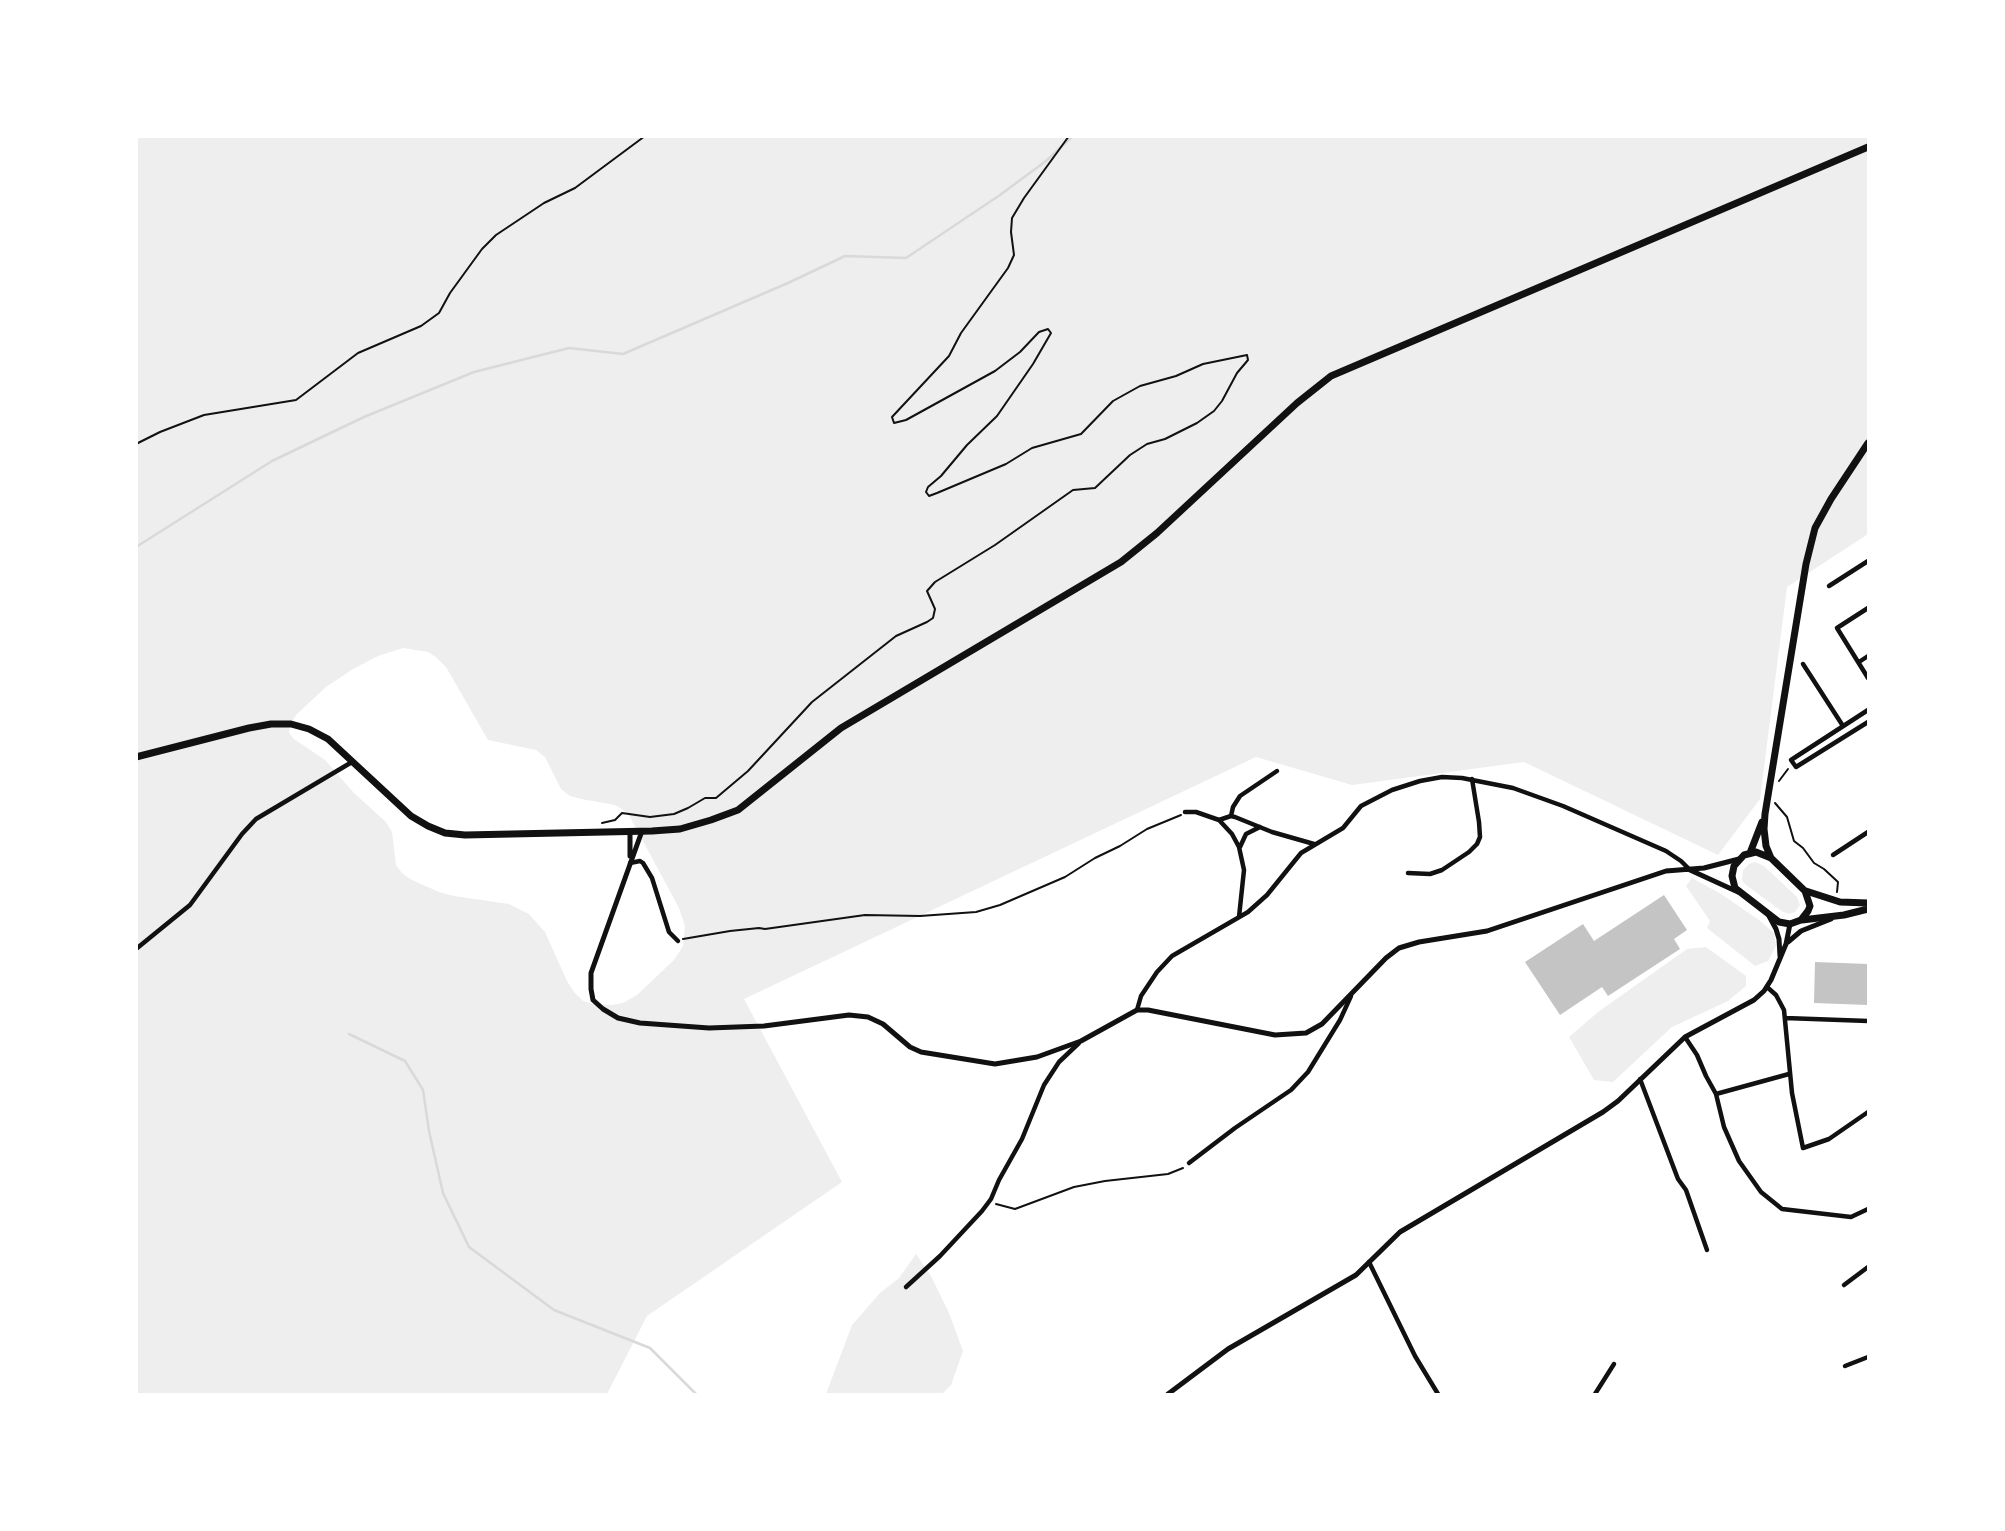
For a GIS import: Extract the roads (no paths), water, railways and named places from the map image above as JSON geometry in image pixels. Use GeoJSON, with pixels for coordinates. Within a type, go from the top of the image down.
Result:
{"type":"FeatureCollection","features":[{"type":"Feature","properties":{"kind":"main road"},"geometry":{"type":"LineString","coordinates":[[136,757],[249,728],[291,724],[309,729],[328,740],[411,816],[445,833],[465,835],[642,831],[680,829],[711,820],[738,810],[841,728],[1121,562],[1157,533],[1297,403],[1331,376],[1868,147]]}},
{"type":"Feature","properties":{"kind":"main road"},"geometry":{"type":"LineString","coordinates":[[1771,858],[1766,846],[1765,814],[1806,564],[1815,528],[1868,443]]}},
{"type":"Feature","properties":{"kind":"main road"},"geometry":{"type":"LineString","coordinates":[[1749,853],[1765,814]]}},
{"type":"Feature","properties":{"kind":"main road"},"geometry":{"type":"LineString","coordinates":[[1868,903],[1836,901],[1805,891],[1764,854],[1749,853],[1734,866],[1732,876],[1739,893],[1779,922],[1790,924],[1868,909]]}},
{"type":"Feature","properties":{"kind":"main road"},"geometry":{"type":"LineString","coordinates":[[1801,920],[1810,906],[1805,891]]}},
{"type":"Feature","properties":{"kind":"street"},"geometry":{"type":"LineString","coordinates":[[1829,586],[1868,561]]}},
{"type":"Feature","properties":{"kind":"street"},"geometry":{"type":"LineString","coordinates":[[1868,608],[1837,628],[1868,678]]}},
{"type":"Feature","properties":{"kind":"street"},"geometry":{"type":"LineString","coordinates":[[1858,662],[1868,656]]}},
{"type":"Feature","properties":{"kind":"street"},"geometry":{"type":"LineString","coordinates":[[1803,664],[1843,726]]}},
{"type":"Feature","properties":{"kind":"street"},"geometry":{"type":"LineString","coordinates":[[1868,710],[1791,760],[1796,767],[1868,722]]}},
{"type":"Feature","properties":{"kind":"street"},"geometry":{"type":"LineString","coordinates":[[136,948],[190,905],[256,819],[352,762]]}},
{"type":"Feature","properties":{"kind":"street"},"geometry":{"type":"LineString","coordinates":[[1231,816],[1240,796],[1276,771]]}},
{"type":"Feature","properties":{"kind":"street"},"geometry":{"type":"LineString","coordinates":[[1137,1010],[1141,996],[1172,956],[1248,912],[1267,895],[1301,853],[1343,828],[1361,806],[1392,790],[1442,777],[1472,779],[1513,788],[1563,806],[1666,851],[1690,870],[1739,893]]}},
{"type":"Feature","properties":{"kind":"street"},"geometry":{"type":"LineString","coordinates":[[1408,873],[1430,874],[1441,870],[1477,844],[1480,837],[1472,779]]}},
{"type":"Feature","properties":{"kind":"street"},"geometry":{"type":"LineString","coordinates":[[1185,812],[1219,820],[1232,834],[1239,847],[1244,870],[1239,918]]}},
{"type":"Feature","properties":{"kind":"street"},"geometry":{"type":"LineString","coordinates":[[1219,820],[1231,816],[1316,845]]}},
{"type":"Feature","properties":{"kind":"street"},"geometry":{"type":"LineString","coordinates":[[1239,847],[1245,834],[1260,827]]}},
{"type":"Feature","properties":{"kind":"street"},"geometry":{"type":"LineString","coordinates":[[630,831],[630,863]]}},
{"type":"Feature","properties":{"kind":"street"},"geometry":{"type":"LineString","coordinates":[[642,831],[590,972],[593,1000],[603,1009],[618,1017],[640,1023],[719,1028],[764,1026],[849,1015],[867,1017],[883,1024],[910,1047],[921,1052],[995,1064],[1037,1057],[1081,1041],[1137,1010],[1275,1035],[1306,1033],[1322,1024],[1399,948],[1486,931],[1666,871],[1690,870],[1739,859]]}},
{"type":"Feature","properties":{"kind":"street"},"geometry":{"type":"LineString","coordinates":[[1833,855],[1868,832]]}},
{"type":"Feature","properties":{"kind":"street"},"geometry":{"type":"LineString","coordinates":[[630,863],[643,863],[652,878],[669,932],[678,941]]}},
{"type":"Feature","properties":{"kind":"street"},"geometry":{"type":"LineString","coordinates":[[1767,913],[1779,939],[1780,958]]}},
{"type":"Feature","properties":{"kind":"street"},"geometry":{"type":"LineString","coordinates":[[1786,944],[1801,931],[1844,915]]}},
{"type":"Feature","properties":{"kind":"street"},"geometry":{"type":"LineString","coordinates":[[1168,1395],[1228,1349],[1353,1278],[1400,1232],[1602,1112],[1618,1101],[1685,1037],[1754,1000],[1767,987],[1786,944],[1790,924]]}},
{"type":"Feature","properties":{"kind":"street"},"geometry":{"type":"LineString","coordinates":[[1767,987],[1776,995],[1784,1010],[1789,1074],[1803,1148],[1829,1139],[1868,1112]]}},
{"type":"Feature","properties":{"kind":"street"},"geometry":{"type":"LineString","coordinates":[[1189,1163],[1292,1090],[1308,1072],[1340,1020],[1353,992]]}},
{"type":"Feature","properties":{"kind":"street"},"geometry":{"type":"LineString","coordinates":[[1785,1018],[1868,1021]]}},
{"type":"Feature","properties":{"kind":"street"},"geometry":{"type":"LineString","coordinates":[[1685,1037],[1698,1055],[1716,1094],[1724,1127],[1739,1161],[1762,1192],[1782,1209],[1851,1217],[1868,1209]]}},
{"type":"Feature","properties":{"kind":"street"},"geometry":{"type":"LineString","coordinates":[[906,1287],[940,1256],[989,1201],[1022,1139],[1044,1085],[1059,1062],[1081,1041]]}},
{"type":"Feature","properties":{"kind":"street"},"geometry":{"type":"LineString","coordinates":[[1716,1094],[1789,1074]]}},
{"type":"Feature","properties":{"kind":"street"},"geometry":{"type":"LineString","coordinates":[[1640,1079],[1678,1179],[1686,1190],[1707,1251]]}},
{"type":"Feature","properties":{"kind":"street"},"geometry":{"type":"LineString","coordinates":[[1369,1262],[1415,1356],[1438,1395]]}},
{"type":"Feature","properties":{"kind":"street"},"geometry":{"type":"LineString","coordinates":[[1844,1284],[1868,1267]]}},
{"type":"Feature","properties":{"kind":"street"},"geometry":{"type":"LineString","coordinates":[[1845,1366],[1868,1357]]}},
{"type":"Feature","properties":{"kind":"street"},"geometry":{"type":"LineString","coordinates":[[1595,1395],[1614,1364]]}},
{"type":"Feature","properties":{"kind":"waterway"},"geometry":{"type":"LineString","coordinates":[[136,547],[272,461],[364,417],[474,372],[569,348],[623,354],[845,256],[906,258],[1000,195],[1046,161],[1073,136]]}},
{"type":"Feature","properties":{"kind":"waterway"},"geometry":{"type":"LineString","coordinates":[[349,1034],[405,1061],[423,1090],[443,1193],[469,1247],[554,1310],[650,1348],[696,1394]]}}]}
